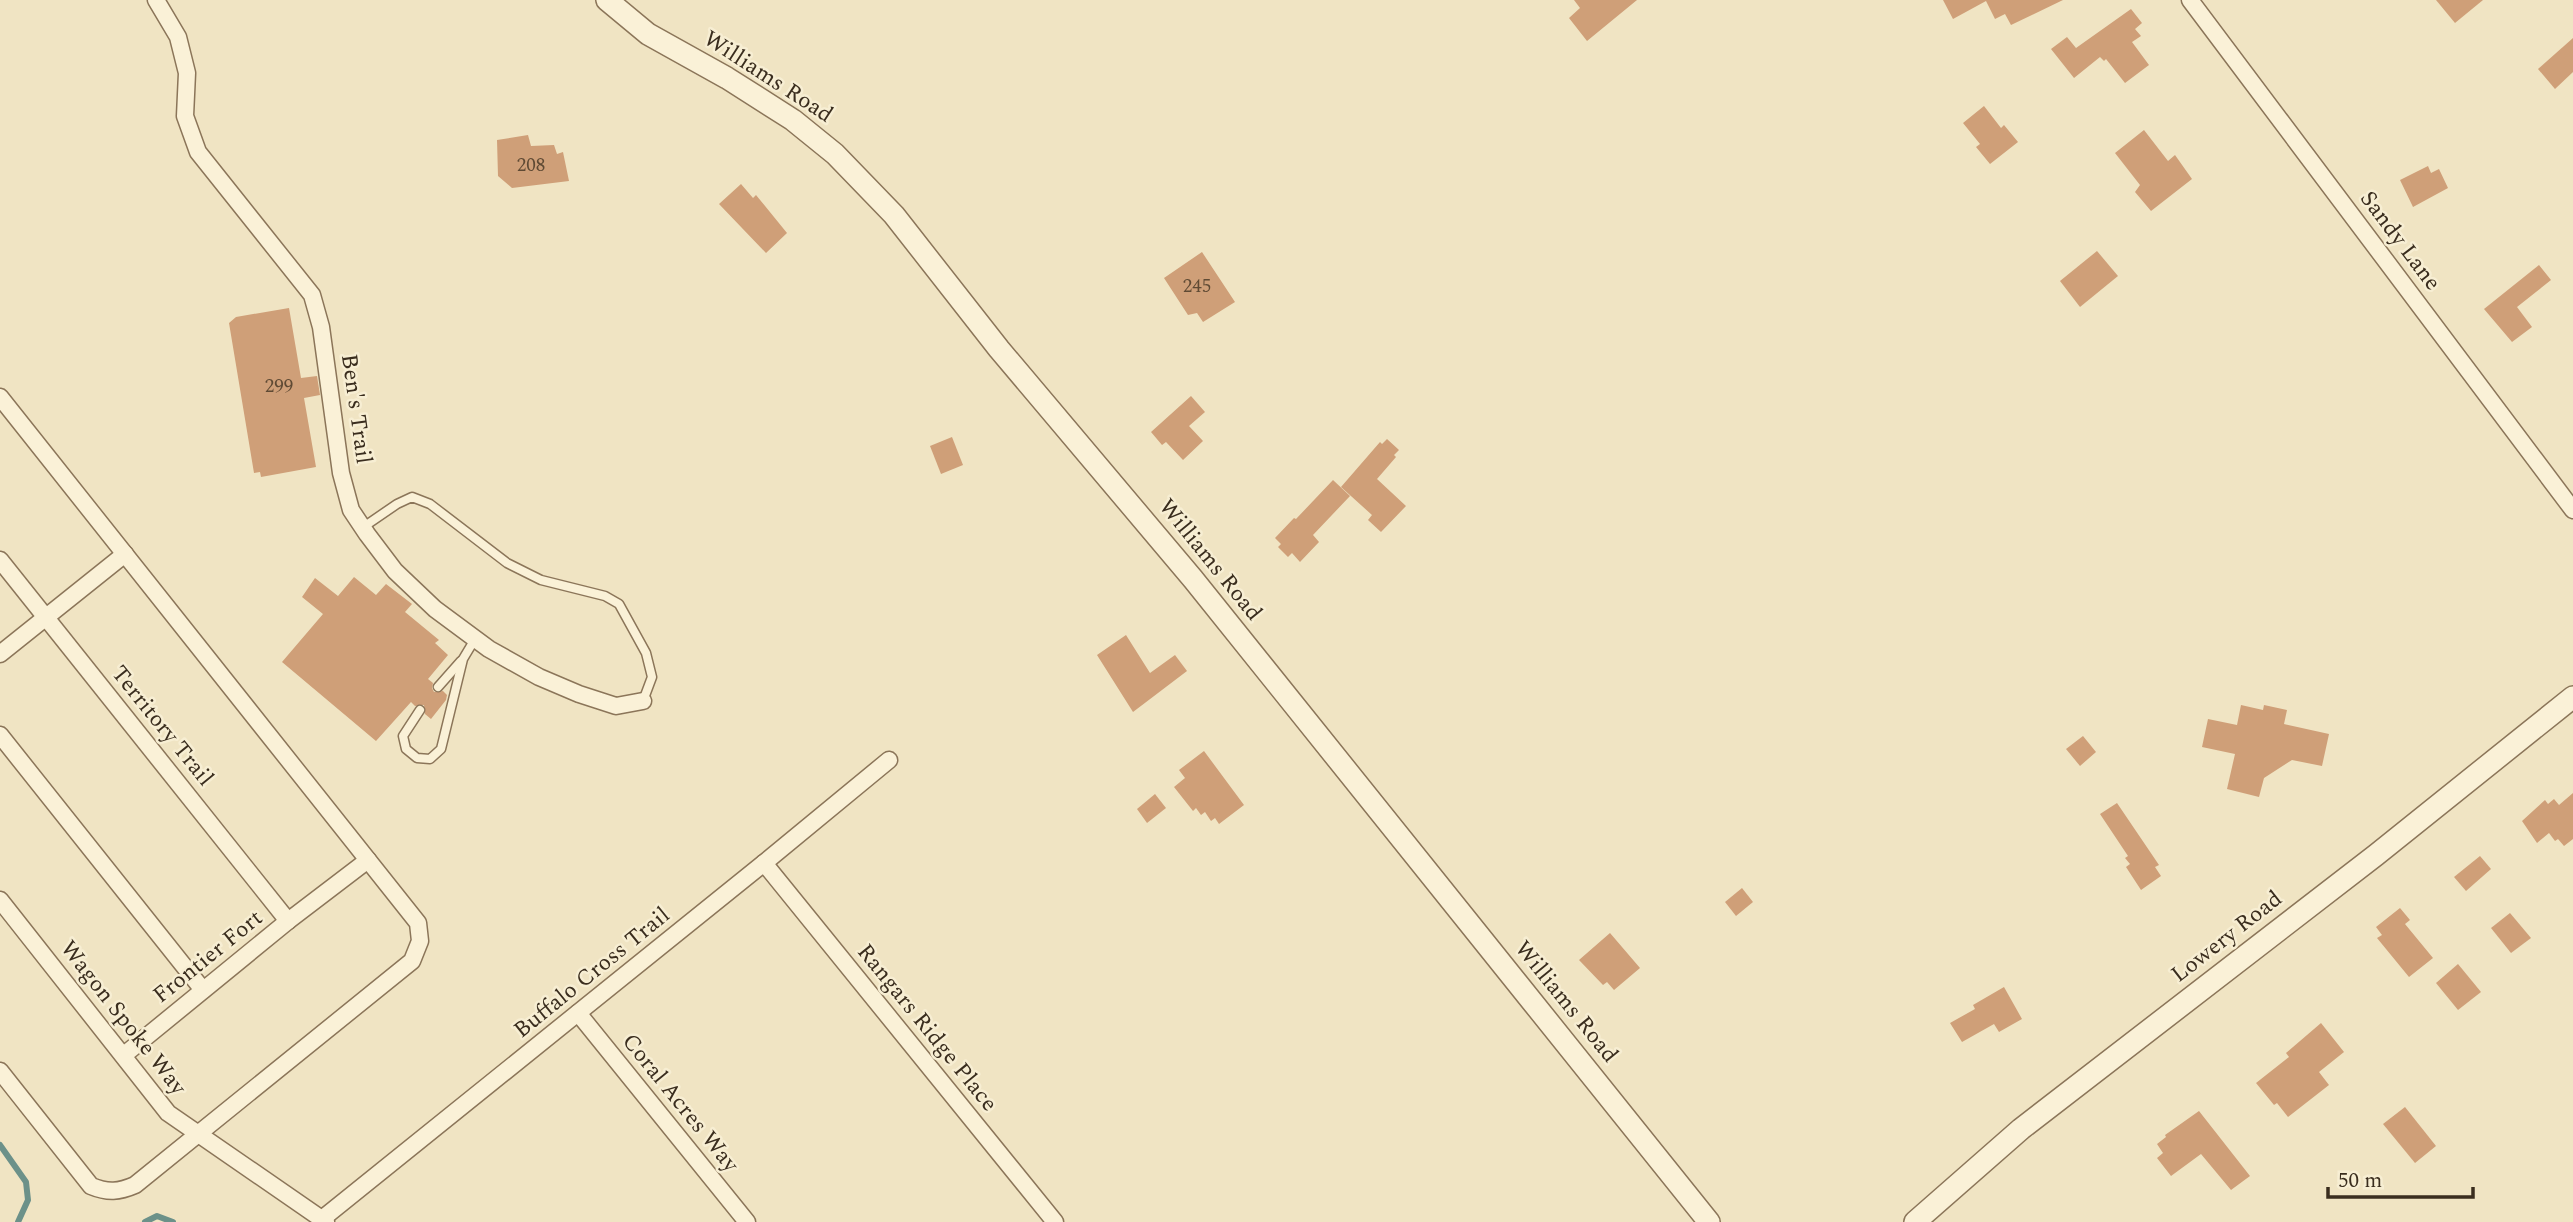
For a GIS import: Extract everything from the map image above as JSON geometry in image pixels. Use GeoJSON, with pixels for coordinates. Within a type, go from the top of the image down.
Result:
{"type":"FeatureCollection","features":[{"type":"Feature","properties":{"kind":"street","name":"Ben's Trail"},"geometry":{"type":"LineString","coordinates":[[156,0],[178,37],[187,73],[185,116],[198,152],[312,295],[321,327],[341,473],[351,510],[362,528],[395,571],[435,608],[489,649],[539,677],[579,694],[616,706],[643,701]]}},
{"type":"Feature","properties":{"kind":"street","name":"Williams Road"},"geometry":{"type":"LineString","coordinates":[[607,0],[648,34],[727,78],[793,120],[835,154],[894,215],[999,349],[1193,579],[1709,1222]]}},
{"type":"Feature","properties":{"kind":"street","name":"Sandy Lane"},"geometry":{"type":"LineString","coordinates":[[2190,0],[2573,510]]}},
{"type":"Feature","properties":{"kind":"street"},"geometry":{"type":"LineString","coordinates":[[0,397],[418,923],[420,941],[412,961],[135,1185],[120,1191],[104,1191],[91,1186],[0,1071]]}},
{"type":"Feature","properties":{"kind":"street"},"geometry":{"type":"LineString","coordinates":[[0,654],[125,554]]}},
{"type":"Feature","properties":{"kind":"street","name":"Territory Trail"},"geometry":{"type":"LineString","coordinates":[[0,559],[288,921]]}},
{"type":"Feature","properties":{"kind":"street","name":"Lowery Road"},"geometry":{"type":"LineString","coordinates":[[1915,1222],[2021,1129],[2376,855],[2573,697]]}},
{"type":"Feature","properties":{"kind":"street"},"geometry":{"type":"LineString","coordinates":[[0,735],[203,990]]}},
{"type":"Feature","properties":{"kind":"street","name":"Buffalo Cross Trail"},"geometry":{"type":"LineString","coordinates":[[324,1221],[889,760]]}},
{"type":"Feature","properties":{"kind":"street","name":"Frontier Fort"},"geometry":{"type":"LineString","coordinates":[[124,1055],[288,921],[368,860]]}},
{"type":"Feature","properties":{"kind":"street","name":"Rangars Ridge Place"},"geometry":{"type":"LineString","coordinates":[[764,863],[1055,1222]]}},
{"type":"Feature","properties":{"kind":"street","name":"Wagon Spoke Way"},"geometry":{"type":"LineString","coordinates":[[0,900],[168,1113],[324,1221]]}},
{"type":"Feature","properties":{"kind":"street","name":"Coral Acres Way"},"geometry":{"type":"LineString","coordinates":[[578,1013],[747,1222]]}},
{"type":"Feature","properties":{"kind":"lane"},"geometry":{"type":"LineString","coordinates":[[362,528],[412,497],[430,504],[507,563],[541,580],[605,596],[619,604],[646,653],[652,677],[643,701]]}},
{"type":"Feature","properties":{"kind":"lane"},"geometry":{"type":"LineString","coordinates":[[438,687],[463,659],[475,639]]}},
{"type":"Feature","properties":{"kind":"lane"},"geometry":{"type":"LineString","coordinates":[[420,710],[403,736],[405,749],[416,758],[430,758],[441,749],[463,659]]}},
{"type":"Feature","properties":{"kind":"building"},"geometry":{"type":"Polygon","coordinates":[[[1574,0],[1637,0],[1587,41],[1569,18],[1580,8],[1574,0]]]}},
{"type":"Feature","properties":{"kind":"building"},"geometry":{"type":"Polygon","coordinates":[[[1943,0],[2063,0],[2011,25],[2005,14],[1995,19],[1986,1],[1953,19],[1943,0]]]}},
{"type":"Feature","properties":{"kind":"building"},"geometry":{"type":"Polygon","coordinates":[[[2436,0],[2483,0],[2455,23],[2436,0]]]}},
{"type":"Feature","properties":{"kind":"building"},"geometry":{"type":"Polygon","coordinates":[[[2131,9],[2142,23],[2135,29],[2141,36],[2132,42],[2149,65],[2125,83],[2106,59],[2104,61],[2100,57],[2074,78],[2051,49],[2067,37],[2076,48],[2131,9]]]}},
{"type":"Feature","properties":{"kind":"building"},"geometry":{"type":"Polygon","coordinates":[[[2573,38],[2573,72],[2555,89],[2538,69],[2573,38]]]}},
{"type":"Feature","properties":{"kind":"building"},"geometry":{"type":"Polygon","coordinates":[[[1984,106],[2001,128],[2004,125],[2018,142],[1990,164],[1976,147],[1980,144],[1963,123],[1984,106]]]}},
{"type":"Feature","properties":{"kind":"building"},"geometry":{"type":"Polygon","coordinates":[[[2144,130],[2168,161],[2175,155],[2192,179],[2151,211],[2135,192],[2140,185],[2115,153],[2144,130]]]}},
{"type":"Feature","properties":{"kind":"building"},"geometry":{"type":"Polygon","coordinates":[[[528,135],[531,146],[554,145],[557,154],[563,152],[569,181],[512,188],[498,176],[497,140],[528,135]]]}},
{"type":"Feature","properties":{"kind":"building"},"geometry":{"type":"Polygon","coordinates":[[[2428,166],[2431,173],[2439,169],[2448,188],[2413,207],[2400,180],[2428,166]]]}},
{"type":"Feature","properties":{"kind":"building"},"geometry":{"type":"Polygon","coordinates":[[[741,184],[753,198],[756,195],[787,233],[766,253],[719,204],[741,184]]]}},
{"type":"Feature","properties":{"kind":"building"},"geometry":{"type":"Polygon","coordinates":[[[2097,251],[2118,276],[2080,307],[2060,281],[2097,251]]]}},
{"type":"Feature","properties":{"kind":"building"},"geometry":{"type":"Polygon","coordinates":[[[1202,252],[1235,302],[1203,322],[1197,313],[1188,315],[1164,278],[1202,252]]]}},
{"type":"Feature","properties":{"kind":"building"},"geometry":{"type":"Polygon","coordinates":[[[2539,265],[2551,280],[2517,307],[2532,327],[2512,342],[2484,309],[2539,265]]]}},
{"type":"Feature","properties":{"kind":"building"},"geometry":{"type":"Polygon","coordinates":[[[289,308],[301,378],[317,376],[320,395],[304,398],[316,467],[261,477],[260,472],[254,473],[229,323],[236,317],[289,308]]]}},
{"type":"Feature","properties":{"kind":"building"},"geometry":{"type":"Polygon","coordinates":[[[1191,396],[1205,412],[1189,426],[1203,441],[1183,460],[1166,442],[1162,445],[1151,432],[1191,396]]]}},
{"type":"Feature","properties":{"kind":"building"},"geometry":{"type":"Polygon","coordinates":[[[952,437],[963,465],[941,474],[930,446],[952,437]]]}},
{"type":"Feature","properties":{"kind":"building"},"geometry":{"type":"Polygon","coordinates":[[[1387,439],[1399,450],[1377,479],[1406,506],[1381,532],[1368,520],[1372,515],[1341,487],[1380,442],[1382,444],[1387,439]]]}},
{"type":"Feature","properties":{"kind":"building"},"geometry":{"type":"Polygon","coordinates":[[[1333,480],[1350,496],[1313,535],[1319,542],[1300,562],[1292,553],[1288,557],[1278,547],[1281,544],[1275,538],[1333,480]]]}},
{"type":"Feature","properties":{"kind":"building"},"geometry":{"type":"Polygon","coordinates":[[[354,577],[376,595],[386,584],[412,604],[405,612],[439,640],[435,643],[448,655],[428,679],[433,683],[434,692],[443,691],[447,695],[431,719],[425,714],[424,705],[415,706],[411,702],[376,741],[282,662],[323,614],[302,597],[315,578],[338,596],[354,577]]]}},
{"type":"Feature","properties":{"kind":"building"},"geometry":{"type":"Polygon","coordinates":[[[1126,635],[1150,673],[1175,655],[1187,671],[1133,712],[1097,655],[1126,635]]]}},
{"type":"Feature","properties":{"kind":"building"},"geometry":{"type":"Polygon","coordinates":[[[2241,705],[2263,710],[2264,705],[2287,710],[2284,724],[2329,734],[2322,766],[2292,760],[2264,778],[2259,797],[2227,789],[2235,754],[2202,747],[2208,719],[2237,725],[2241,705]]]}},
{"type":"Feature","properties":{"kind":"building"},"geometry":{"type":"Polygon","coordinates":[[[2083,736],[2096,752],[2080,766],[2066,749],[2083,736]]]}},
{"type":"Feature","properties":{"kind":"building"},"geometry":{"type":"Polygon","coordinates":[[[1204,751],[1244,805],[1219,824],[1215,818],[1211,821],[1205,812],[1201,815],[1196,808],[1193,811],[1174,787],[1185,778],[1179,770],[1204,751]]]}},
{"type":"Feature","properties":{"kind":"building"},"geometry":{"type":"Polygon","coordinates":[[[2573,793],[2573,839],[2564,846],[2558,839],[2555,841],[2549,833],[2537,843],[2522,821],[2545,800],[2548,804],[2554,799],[2559,805],[2573,793]]]}},
{"type":"Feature","properties":{"kind":"building"},"geometry":{"type":"Polygon","coordinates":[[[1155,794],[1166,808],[1147,823],[1137,809],[1155,794]]]}},
{"type":"Feature","properties":{"kind":"building"},"geometry":{"type":"Polygon","coordinates":[[[2117,803],[2159,865],[2155,867],[2161,876],[2141,890],[2126,867],[2130,864],[2125,858],[2128,856],[2100,814],[2117,803]]]}},
{"type":"Feature","properties":{"kind":"building"},"geometry":{"type":"Polygon","coordinates":[[[2480,856],[2491,869],[2466,891],[2454,877],[2480,856]]]}},
{"type":"Feature","properties":{"kind":"building"},"geometry":{"type":"Polygon","coordinates":[[[1742,888],[1753,902],[1736,916],[1725,902],[1742,888]]]}},
{"type":"Feature","properties":{"kind":"building"},"geometry":{"type":"Polygon","coordinates":[[[2400,908],[2410,920],[2405,924],[2433,958],[2409,977],[2377,938],[2382,935],[2376,927],[2400,908]]]}},
{"type":"Feature","properties":{"kind":"building"},"geometry":{"type":"Polygon","coordinates":[[[2510,913],[2531,938],[2511,953],[2491,928],[2510,913]]]}},
{"type":"Feature","properties":{"kind":"building"},"geometry":{"type":"Polygon","coordinates":[[[1610,933],[1640,968],[1614,990],[1607,982],[1603,985],[1579,960],[1610,933]]]}},
{"type":"Feature","properties":{"kind":"building"},"geometry":{"type":"Polygon","coordinates":[[[2458,964],[2481,992],[2458,1010],[2436,983],[2458,964]]]}},
{"type":"Feature","properties":{"kind":"building"},"geometry":{"type":"Polygon","coordinates":[[[2004,987],[2022,1019],[1999,1032],[1994,1024],[1962,1042],[1950,1023],[1975,1009],[1973,1005],[2004,987]]]}},
{"type":"Feature","properties":{"kind":"building"},"geometry":{"type":"Polygon","coordinates":[[[2321,1023],[2344,1052],[2319,1072],[2329,1085],[2288,1117],[2256,1083],[2289,1057],[2286,1053],[2321,1023]]]}},
{"type":"Feature","properties":{"kind":"building"},"geometry":{"type":"Polygon","coordinates":[[[2405,1107],[2436,1146],[2415,1163],[2383,1124],[2405,1107]]]}},
{"type":"Feature","properties":{"kind":"building"},"geometry":{"type":"Polygon","coordinates":[[[2199,1111],[2250,1176],[2231,1190],[2201,1154],[2171,1176],[2157,1158],[2163,1153],[2157,1144],[2165,1135],[2199,1111]]]}},
{"type":"Feature","properties":{"kind":"waterway"},"geometry":{"type":"LineString","coordinates":[[0,1145],[26,1182],[28,1200],[18,1222]]}},
{"type":"Feature","properties":{"kind":"waterway"},"geometry":{"type":"LineString","coordinates":[[145,1222],[157,1216],[173,1222]]}}]}
